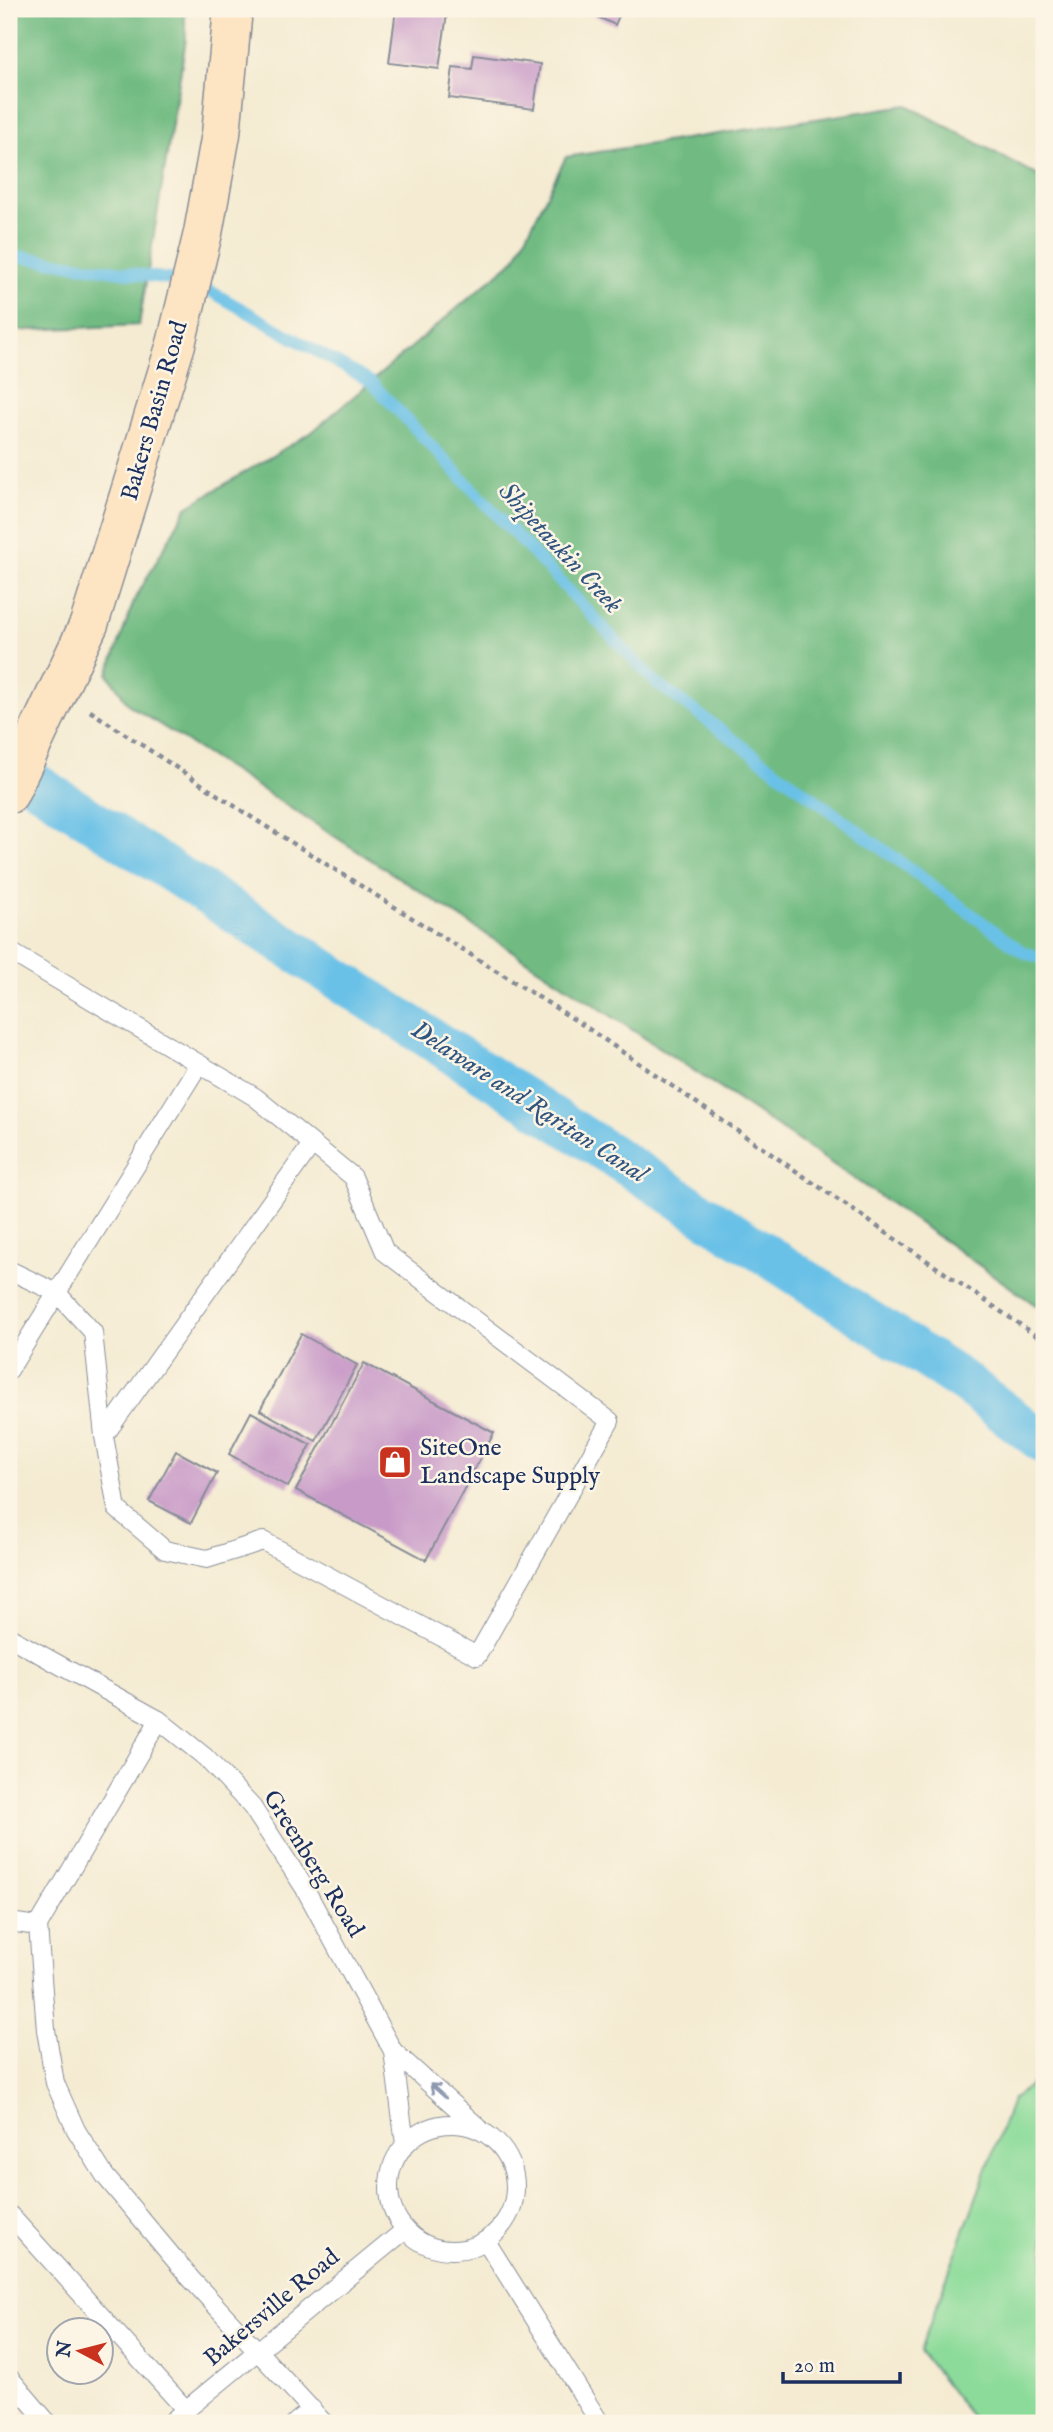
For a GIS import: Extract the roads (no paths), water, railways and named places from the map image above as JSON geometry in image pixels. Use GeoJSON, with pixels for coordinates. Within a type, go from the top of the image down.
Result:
{"type":"FeatureCollection","features":[{"type":"Feature","properties":{"kind":"main road","name":"Bakers Basin Road"},"geometry":{"type":"LineString","coordinates":[[9,794],[89,624],[176,344],[203,233],[221,134],[233,9]]}},
{"type":"Feature","properties":{"kind":"lane"},"geometry":{"type":"LineString","coordinates":[[9,951],[255,1097],[353,1177],[385,1252],[610,1421],[477,1656],[263,1541],[207,1559],[165,1550],[117,1509],[104,1436],[93,1332],[57,1293],[9,1270]]}},
{"type":"Feature","properties":{"kind":"lane"},"geometry":{"type":"LineString","coordinates":[[9,1370],[199,1064]]}},
{"type":"Feature","properties":{"kind":"lane"},"geometry":{"type":"LineString","coordinates":[[104,1436],[312,1144]]}},
{"type":"Feature","properties":{"kind":"lane","name":"Greenberg Road"},"geometry":{"type":"LineString","coordinates":[[9,1637],[159,1720],[205,1757],[252,1807],[304,1887],[393,2051],[405,2144]]}},
{"type":"Feature","properties":{"kind":"lane"},"geometry":{"type":"LineString","coordinates":[[159,1720],[38,1926],[46,2030],[55,2083],[76,2130],[105,2176],[257,2352],[324,2423]]}},
{"type":"Feature","properties":{"kind":"lane"},"geometry":{"type":"LineString","coordinates":[[9,1922],[38,1926]]}},
{"type":"Feature","properties":{"kind":"lane"},"geometry":{"type":"LineString","coordinates":[[393,2051],[500,2145],[511,2164],[516,2185],[513,2207],[503,2226],[486,2241],[470,2248],[435,2249],[405,2230],[392,2205],[389,2177],[395,2160],[405,2144],[419,2131],[440,2125],[462,2124],[483,2131]]}},
{"type":"Feature","properties":{"kind":"lane"},"geometry":{"type":"LineString","coordinates":[[9,2214],[186,2410]]}},
{"type":"Feature","properties":{"kind":"lane","name":"Bakersville Road"},"geometry":{"type":"LineString","coordinates":[[170,2423],[405,2230]]}},
{"type":"Feature","properties":{"kind":"lane"},"geometry":{"type":"LineString","coordinates":[[486,2241],[600,2423]]}},
{"type":"Feature","properties":{"kind":"lane"},"geometry":{"type":"LineString","coordinates":[[9,2377],[48,2423]]}},
{"type":"Feature","properties":{"kind":"lane"},"geometry":{"type":"LineString","coordinates":[[296,2423],[312,2409]]}},
{"type":"Feature","properties":{"kind":"waterway","name":"Shipetaukin Creek"},"geometry":{"type":"LineString","coordinates":[[9,255],[196,283],[371,382],[655,682],[1023,952],[1044,959]]}},
{"type":"Feature","properties":{"kind":"waterway","name":"Delaware and Raritan Canal"},"geometry":{"type":"LineString","coordinates":[[9,767],[967,1384],[1044,1443]]}},
{"type":"Feature","properties":{"kind":"place","name":"SiteOne Landscape Supply"},"geometry":{"type":"Point","coordinates":[395,1462]}}]}
